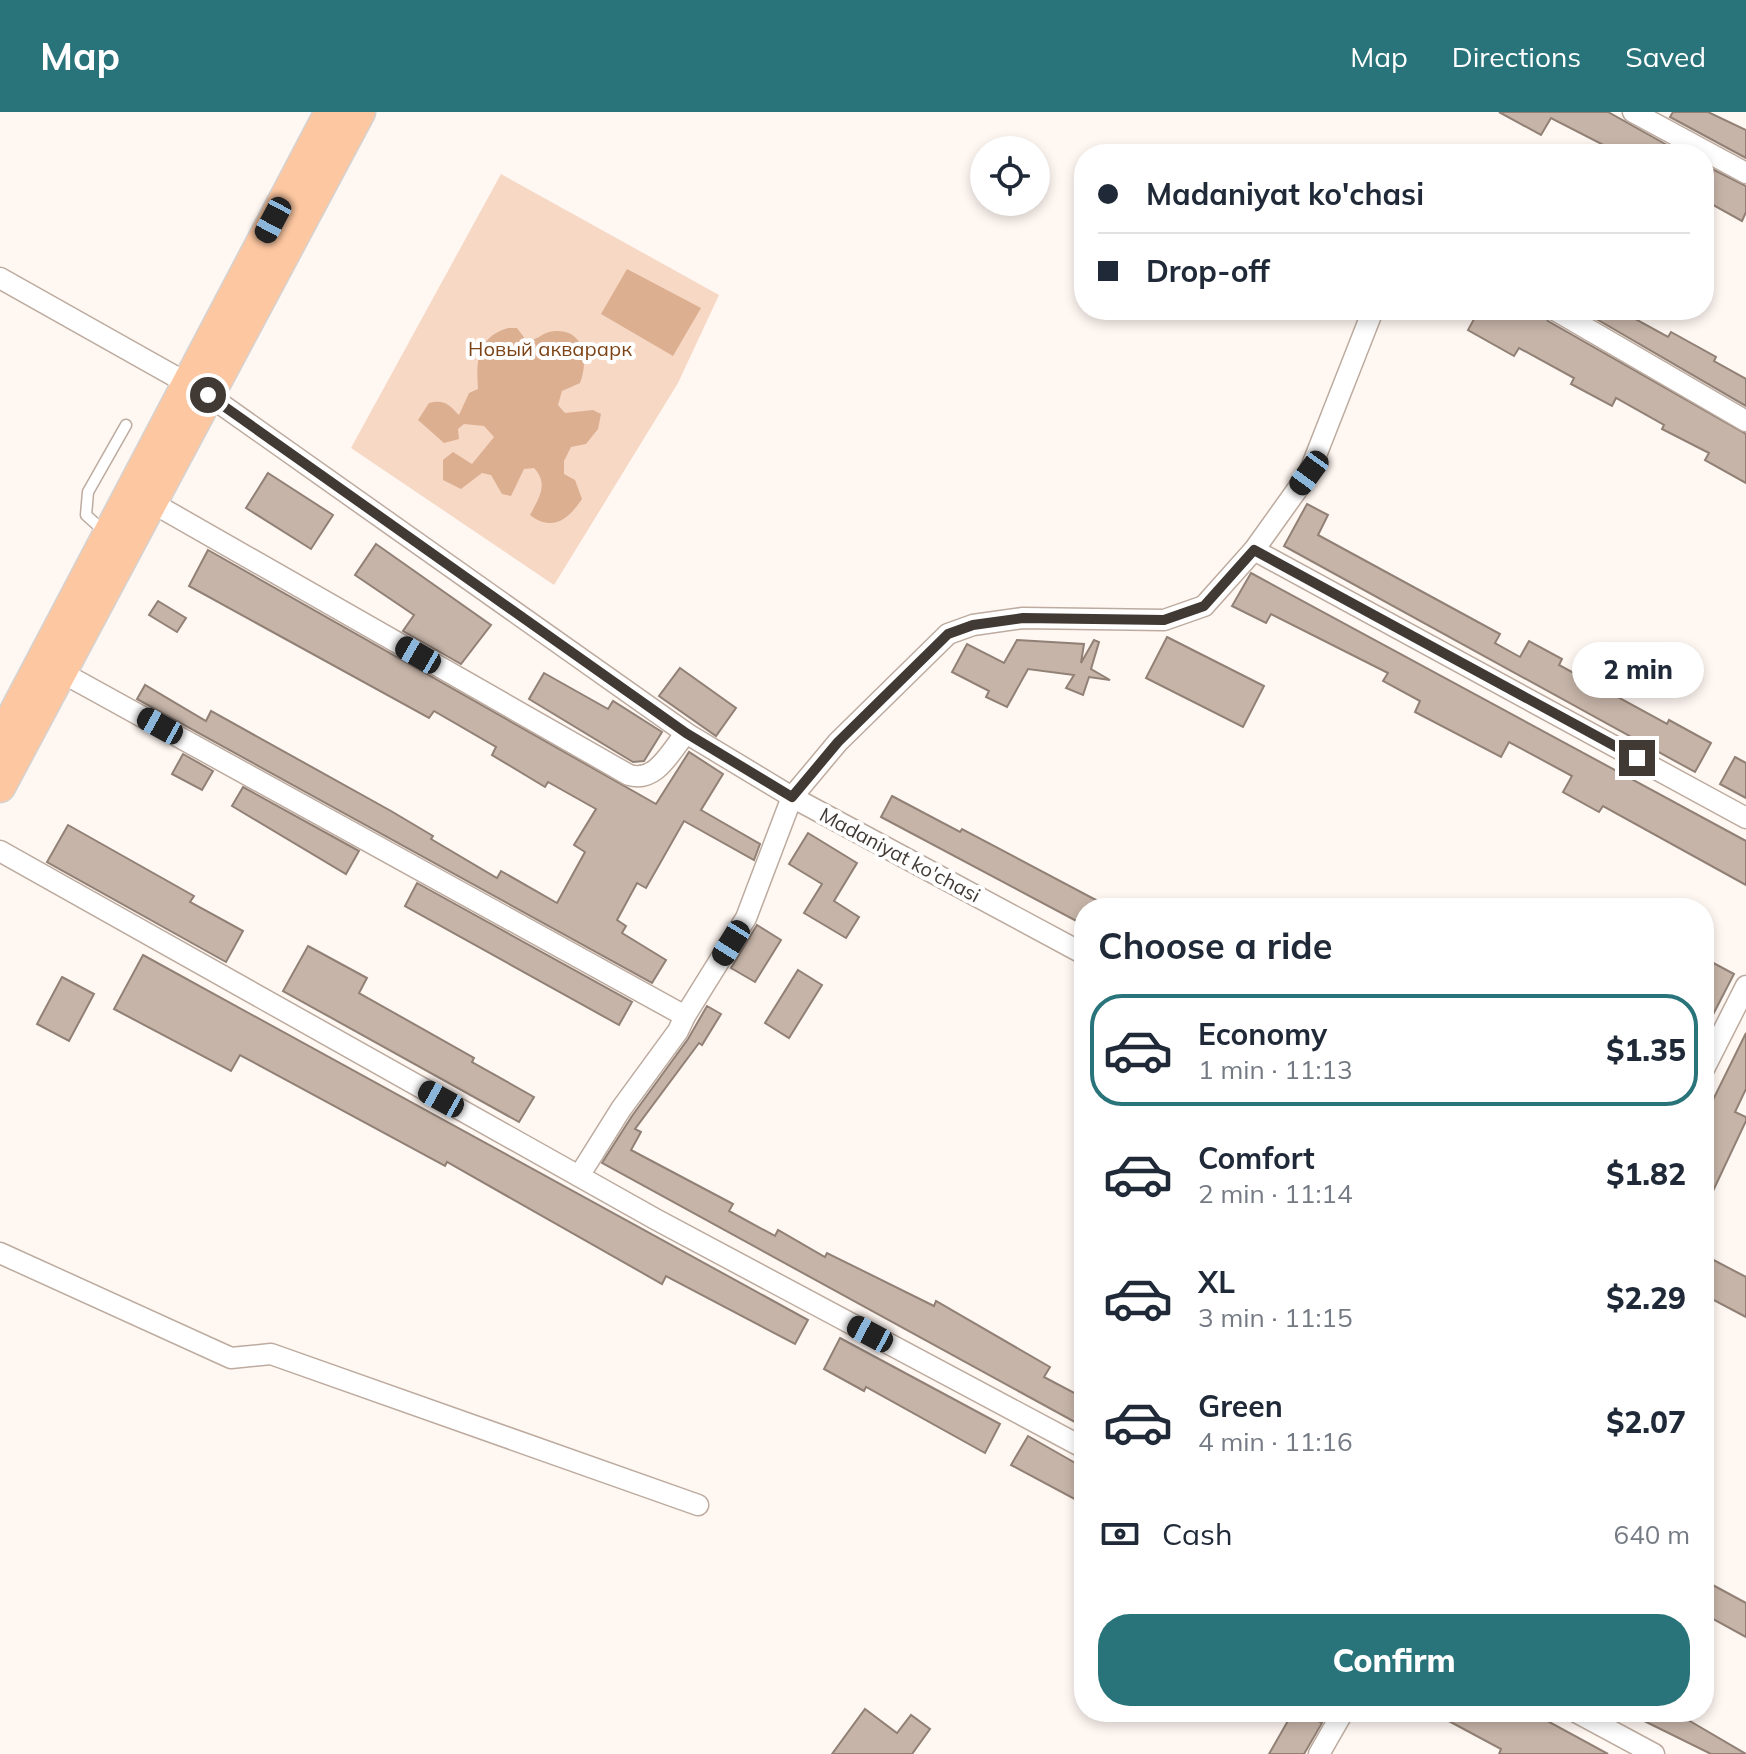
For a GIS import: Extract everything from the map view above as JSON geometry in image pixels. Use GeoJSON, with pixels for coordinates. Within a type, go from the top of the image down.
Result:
{"type":"FeatureCollection","features":[{"type":"Feature","properties":{"kind":"main road"},"geometry":{"type":"LineString","coordinates":[[0,787],[151,502],[197,388],[330,112]]}},
{"type":"Feature","properties":{"kind":"main road"},"geometry":{"type":"LineString","coordinates":[[0,740],[108,535],[360,112]]}},
{"type":"Feature","properties":{"kind":"street"},"geometry":{"type":"LineString","coordinates":[[1633,112],[1692,144]]}},
{"type":"Feature","properties":{"kind":"street"},"geometry":{"type":"LineString","coordinates":[[1714,156],[1746,173]]}},
{"type":"Feature","properties":{"kind":"street","name":"Madaniyat ko'chasi"},"geometry":{"type":"LineString","coordinates":[[0,278],[197,388],[686,733],[792,797],[1074,949]]}},
{"type":"Feature","properties":{"kind":"street"},"geometry":{"type":"LineString","coordinates":[[579,1176],[621,1109],[678,1031],[746,918],[792,797],[838,742],[948,634],[973,625],[1023,618],[1164,620],[1204,606],[1254,550],[1309,473],[1369,320]]}},
{"type":"Feature","properties":{"kind":"street"},"geometry":{"type":"LineString","coordinates":[[1572,320],[1746,421]]}},
{"type":"Feature","properties":{"kind":"street"},"geometry":{"type":"LineString","coordinates":[[151,502],[629,775],[641,779],[651,776],[686,733]]}},
{"type":"Feature","properties":{"kind":"street"},"geometry":{"type":"LineString","coordinates":[[1254,550],[1746,818]]}},
{"type":"Feature","properties":{"kind":"street"},"geometry":{"type":"LineString","coordinates":[[61,672],[685,1016]]}},
{"type":"Feature","properties":{"kind":"street"},"geometry":{"type":"LineString","coordinates":[[0,851],[579,1176],[1074,1443]]}},
{"type":"Feature","properties":{"kind":"street"},"geometry":{"type":"LineString","coordinates":[[1714,1049],[1746,986]]}},
{"type":"Feature","properties":{"kind":"street"},"geometry":{"type":"LineString","coordinates":[[0,1253],[231,1358],[271,1354],[698,1505]]}},
{"type":"Feature","properties":{"kind":"street"},"geometry":{"type":"LineString","coordinates":[[1319,1754],[1337,1722]]}},
{"type":"Feature","properties":{"kind":"street"},"geometry":{"type":"LineString","coordinates":[[1595,1722],[1654,1754]]}},
{"type":"Feature","properties":{"kind":"lane"},"geometry":{"type":"LineString","coordinates":[[108,535],[86,515],[88,492],[126,425]]}},
{"type":"Feature","properties":{"kind":"green space","name":"Новый акварарк"},"geometry":{"type":"Polygon","coordinates":[[[501,174],[719,295],[678,383],[554,585],[351,448],[501,174]]]}},
{"type":"Feature","properties":{"kind":"shaded area"},"geometry":{"type":"Polygon","coordinates":[[[627,269],[701,308],[673,356],[601,314],[627,269]]]}},
{"type":"Feature","properties":{"kind":"shaded area"},"geometry":{"type":"Polygon","coordinates":[[[508,328],[517,328],[526,340],[555,331],[573,335],[582,349],[584,366],[580,383],[562,391],[558,405],[565,413],[593,410],[601,414],[598,429],[586,444],[571,447],[564,461],[564,474],[575,480],[582,499],[565,518],[552,523],[530,515],[542,485],[534,468],[524,469],[511,496],[502,494],[491,475],[482,473],[461,489],[443,480],[443,460],[453,452],[472,464],[494,437],[484,426],[464,424],[458,429],[459,439],[444,443],[418,420],[429,403],[434,402],[446,404],[459,415],[469,393],[478,389],[478,360],[484,344],[490,337],[508,328]]]}},
{"type":"Feature","properties":{"kind":"building"},"geometry":{"type":"Polygon","coordinates":[[[1499,112],[1608,112],[1665,144],[1602,144],[1551,118],[1541,135],[1499,112]]]}},
{"type":"Feature","properties":{"kind":"building"},"geometry":{"type":"Polygon","coordinates":[[[1673,112],[1708,112],[1746,130],[1746,158],[1670,117],[1673,112]]]}},
{"type":"Feature","properties":{"kind":"building"},"geometry":{"type":"Polygon","coordinates":[[[1714,170],[1746,186],[1746,212],[1742,221],[1714,206],[1714,170]]]}},
{"type":"Feature","properties":{"kind":"building"},"geometry":{"type":"Polygon","coordinates":[[[1474,320],[1547,320],[1746,434],[1746,483],[1705,460],[1709,453],[1662,429],[1664,425],[1616,398],[1612,406],[1571,384],[1574,378],[1519,348],[1514,356],[1468,330],[1474,320]]]}},
{"type":"Feature","properties":{"kind":"building"},"geometry":{"type":"Polygon","coordinates":[[[1598,320],[1637,320],[1668,337],[1671,332],[1716,357],[1714,361],[1746,379],[1746,406],[1598,320]]]}},
{"type":"Feature","properties":{"kind":"building"},"geometry":{"type":"Polygon","coordinates":[[[268,473],[333,515],[311,549],[246,508],[268,473]]]}},
{"type":"Feature","properties":{"kind":"building"},"geometry":{"type":"Polygon","coordinates":[[[1307,504],[1328,515],[1318,535],[1500,634],[1495,643],[1520,657],[1529,641],[1562,659],[1559,665],[1667,724],[1669,720],[1711,743],[1695,772],[1284,546],[1307,504]]]}},
{"type":"Feature","properties":{"kind":"building"},"geometry":{"type":"Polygon","coordinates":[[[376,544],[491,625],[461,664],[403,631],[414,615],[355,575],[376,544]]]}},
{"type":"Feature","properties":{"kind":"building"},"geometry":{"type":"Polygon","coordinates":[[[208,550],[656,804],[689,752],[723,774],[701,810],[760,844],[754,860],[684,821],[646,888],[637,883],[617,920],[626,926],[622,933],[666,960],[652,983],[137,699],[145,685],[206,721],[211,711],[391,811],[497,878],[501,871],[557,903],[585,852],[574,845],[596,809],[548,782],[545,787],[492,755],[496,747],[434,711],[429,718],[189,586],[208,550]]]}},
{"type":"Feature","properties":{"kind":"building"},"geometry":{"type":"Polygon","coordinates":[[[1251,573],[1746,841],[1746,885],[1603,806],[1599,812],[1563,792],[1572,776],[1509,742],[1501,757],[1415,712],[1420,701],[1383,681],[1388,673],[1271,614],[1266,623],[1232,606],[1251,573]]]}},
{"type":"Feature","properties":{"kind":"building"},"geometry":{"type":"Polygon","coordinates":[[[158,601],[186,618],[177,632],[149,615],[158,601]]]}},
{"type":"Feature","properties":{"kind":"building"},"geometry":{"type":"Polygon","coordinates":[[[1167,637],[1264,686],[1243,727],[1146,678],[1167,637]]]}},
{"type":"Feature","properties":{"kind":"building"},"geometry":{"type":"Polygon","coordinates":[[[1017,640],[1084,644],[1081,663],[1094,640],[1099,642],[1091,669],[1110,680],[1089,677],[1083,695],[1066,688],[1074,675],[1028,669],[1007,707],[986,697],[989,691],[952,672],[967,644],[1004,663],[1017,640]]]}},
{"type":"Feature","properties":{"kind":"building"},"geometry":{"type":"Polygon","coordinates":[[[680,668],[736,708],[716,736],[659,696],[680,668]]]}},
{"type":"Feature","properties":{"kind":"building"},"geometry":{"type":"Polygon","coordinates":[[[544,673],[608,709],[613,701],[662,732],[644,761],[633,762],[529,699],[544,673]]]}},
{"type":"Feature","properties":{"kind":"building"},"geometry":{"type":"Polygon","coordinates":[[[183,754],[213,771],[202,790],[172,774],[183,754]]]}},
{"type":"Feature","properties":{"kind":"building"},"geometry":{"type":"Polygon","coordinates":[[[1735,757],[1746,763],[1746,798],[1720,784],[1735,757]]]}},
{"type":"Feature","properties":{"kind":"building"},"geometry":{"type":"Polygon","coordinates":[[[243,787],[359,851],[346,874],[232,806],[243,787]]]}},
{"type":"Feature","properties":{"kind":"building"},"geometry":{"type":"Polygon","coordinates":[[[892,796],[1092,898],[1074,898],[1074,920],[881,817],[892,796]]]}},
{"type":"Feature","properties":{"kind":"building"},"geometry":{"type":"Polygon","coordinates":[[[68,825],[194,896],[190,902],[243,931],[226,962],[47,862],[68,825]]]}},
{"type":"Feature","properties":{"kind":"building"},"geometry":{"type":"Polygon","coordinates":[[[808,833],[857,863],[834,901],[859,917],[846,938],[804,913],[822,884],[789,864],[808,833]]]}},
{"type":"Feature","properties":{"kind":"building"},"geometry":{"type":"Polygon","coordinates":[[[417,883],[632,1002],[619,1025],[405,906],[417,883]]]}},
{"type":"Feature","properties":{"kind":"building"},"geometry":{"type":"Polygon","coordinates":[[[757,925],[781,940],[755,982],[731,968],[757,925]]]}},
{"type":"Feature","properties":{"kind":"building"},"geometry":{"type":"Polygon","coordinates":[[[308,946],[367,978],[359,993],[474,1058],[472,1062],[534,1097],[519,1122],[283,991],[308,946]]]}},
{"type":"Feature","properties":{"kind":"building"},"geometry":{"type":"Polygon","coordinates":[[[143,955],[808,1320],[795,1344],[666,1276],[662,1284],[447,1162],[445,1166],[240,1055],[231,1071],[114,1009],[143,955]]]}},
{"type":"Feature","properties":{"kind":"building"},"geometry":{"type":"Polygon","coordinates":[[[1714,963],[1734,974],[1714,1013],[1714,963]]]}},
{"type":"Feature","properties":{"kind":"building"},"geometry":{"type":"Polygon","coordinates":[[[798,970],[822,985],[789,1038],[765,1023],[798,970]]]}},
{"type":"Feature","properties":{"kind":"building"},"geometry":{"type":"Polygon","coordinates":[[[62,977],[94,994],[69,1041],[37,1024],[62,977]]]}},
{"type":"Feature","properties":{"kind":"building"},"geometry":{"type":"Polygon","coordinates":[[[707,1006],[721,1014],[702,1045],[699,1043],[635,1129],[641,1132],[631,1150],[733,1204],[729,1211],[775,1236],[778,1230],[825,1257],[827,1253],[934,1306],[936,1301],[1050,1367],[1044,1377],[1074,1393],[1074,1422],[602,1163],[688,1039],[707,1006]]]}},
{"type":"Feature","properties":{"kind":"building"},"geometry":{"type":"Polygon","coordinates":[[[1746,1033],[1746,1089],[1735,1112],[1746,1117],[1746,1121],[1714,1189],[1714,1098],[1746,1033]]]}},
{"type":"Feature","properties":{"kind":"building"},"geometry":{"type":"Polygon","coordinates":[[[1714,1260],[1746,1277],[1746,1317],[1714,1300],[1714,1260]]]}},
{"type":"Feature","properties":{"kind":"building"},"geometry":{"type":"Polygon","coordinates":[[[840,1338],[1000,1424],[985,1453],[866,1387],[864,1391],[824,1369],[840,1338]]]}},
{"type":"Feature","properties":{"kind":"building"},"geometry":{"type":"Polygon","coordinates":[[[1028,1436],[1074,1462],[1074,1499],[1011,1465],[1028,1436]]]}},
{"type":"Feature","properties":{"kind":"building"},"geometry":{"type":"Polygon","coordinates":[[[1714,1586],[1746,1603],[1746,1637],[1714,1619],[1714,1586]]]}},
{"type":"Feature","properties":{"kind":"building"},"geometry":{"type":"Polygon","coordinates":[[[865,1709],[897,1733],[911,1715],[930,1729],[912,1754],[832,1754],[865,1709]]]}},
{"type":"Feature","properties":{"kind":"building"},"geometry":{"type":"Polygon","coordinates":[[[1287,1722],[1322,1723],[1304,1754],[1269,1754],[1287,1722]]]}},
{"type":"Feature","properties":{"kind":"building"},"geometry":{"type":"Polygon","coordinates":[[[1451,1722],[1549,1722],[1608,1754],[1499,1754],[1501,1749],[1451,1722]]]}},
{"type":"Feature","properties":{"kind":"building"},"geometry":{"type":"Polygon","coordinates":[[[1646,1722],[1692,1722],[1746,1754],[1711,1754],[1646,1722]]]}},
{"type":"Feature","properties":{"kind":"route"},"geometry":{"type":"LineString","coordinates":[[208,395],[686,733],[792,797],[838,742],[948,634],[973,625],[1023,618],[1164,620],[1204,606],[1254,550],[1637,758]]}}]}
